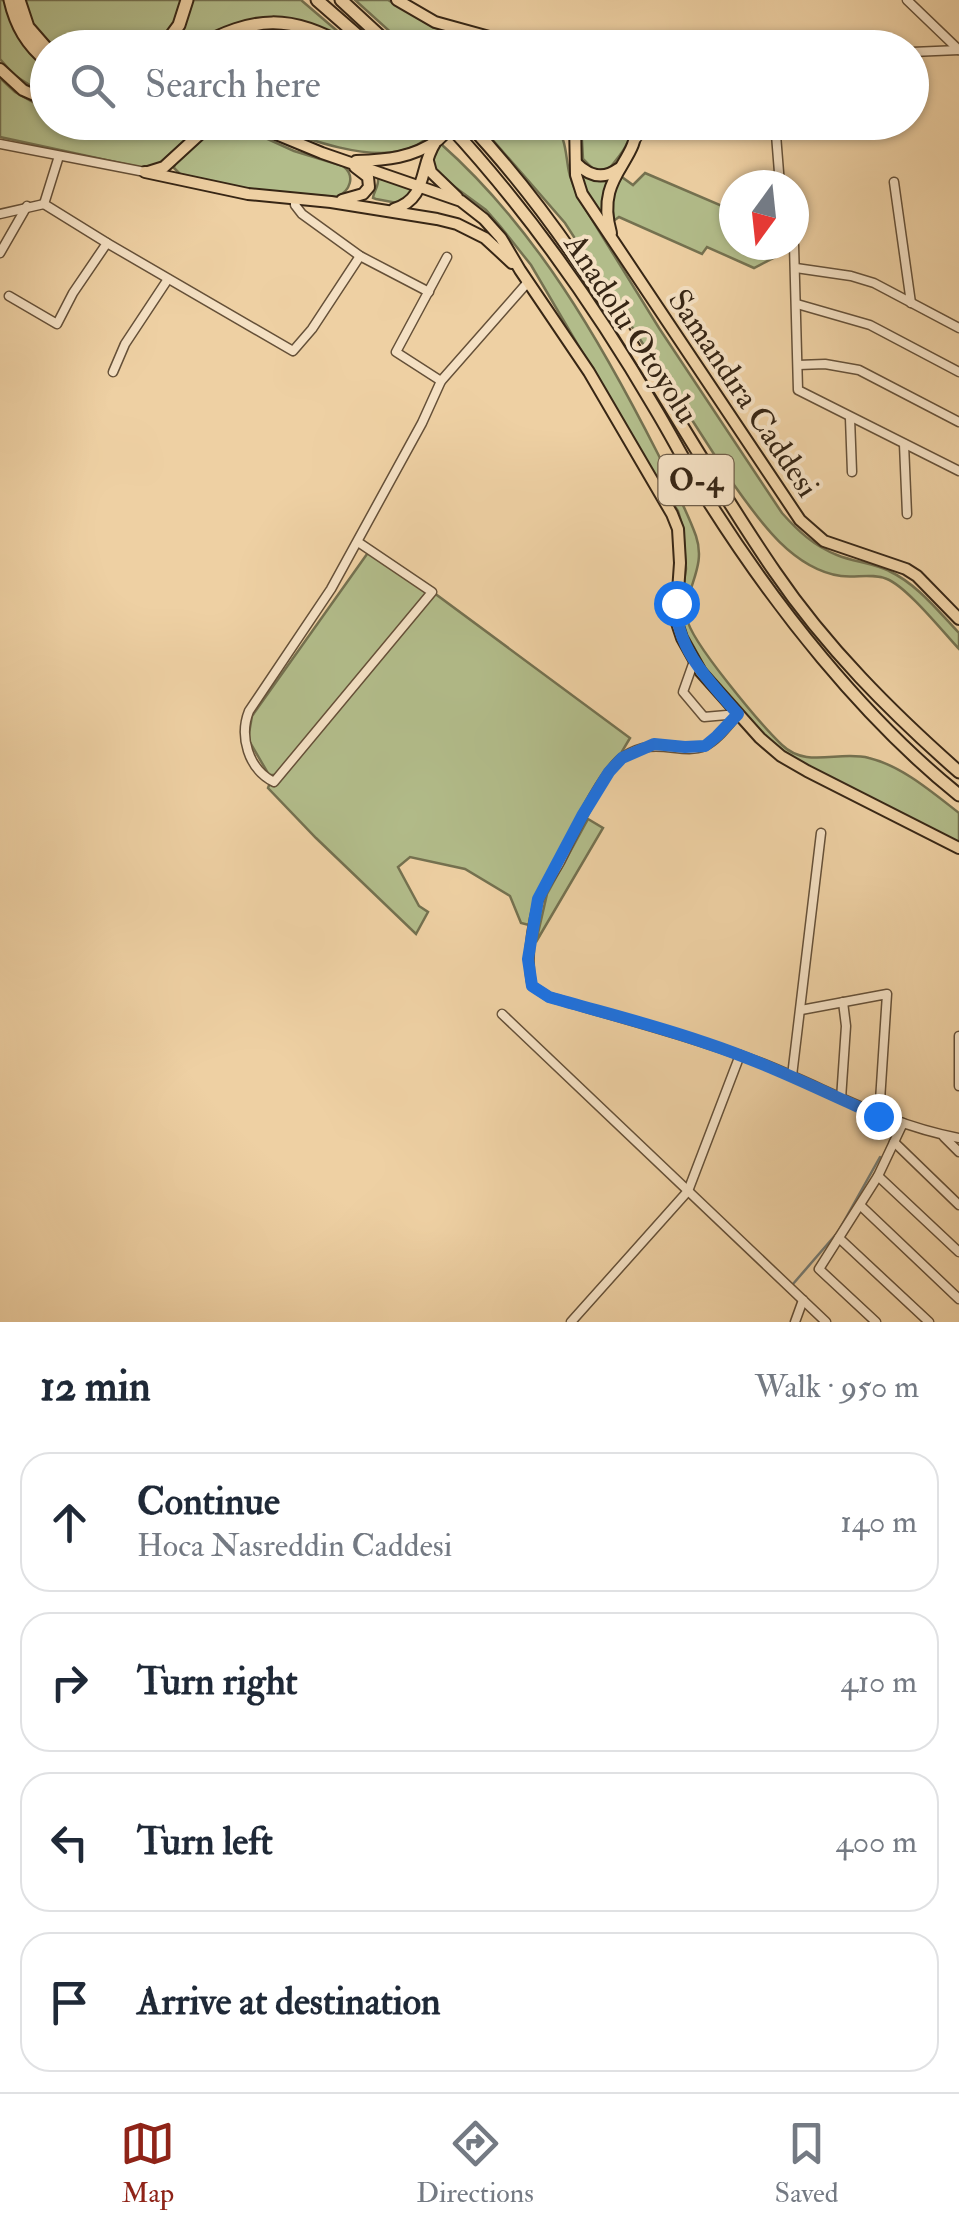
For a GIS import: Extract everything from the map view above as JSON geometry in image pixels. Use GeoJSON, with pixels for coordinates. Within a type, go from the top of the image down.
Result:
{"type":"FeatureCollection","features":[{"type":"Feature","properties":{"kind":"highway"},"geometry":{"type":"LineString","coordinates":[[10,0],[30,45]]}},
{"type":"Feature","properties":{"kind":"highway"},"geometry":{"type":"LineString","coordinates":[[19,0],[31,30]]}},
{"type":"Feature","properties":{"kind":"highway"},"geometry":{"type":"LineString","coordinates":[[176,30],[187,0]]}},
{"type":"Feature","properties":{"kind":"highway"},"geometry":{"type":"LineString","coordinates":[[318,0],[352,30]]}},
{"type":"Feature","properties":{"kind":"highway"},"geometry":{"type":"LineString","coordinates":[[344,2],[374,30]]}},
{"type":"Feature","properties":{"kind":"highway"},"geometry":{"type":"LineString","coordinates":[[232,30],[275,22],[312,30]]}},
{"type":"Feature","properties":{"kind":"highway","name":"Anadolu Otoyolu"},"geometry":{"type":"LineString","coordinates":[[463,140],[572,281],[656,410],[709,502],[798,630],[903,744],[959,795]]}},
{"type":"Feature","properties":{"kind":"highway","name":"Anadolu Otoyolu"},"geometry":{"type":"LineString","coordinates":[[482,140],[589,276],[776,574],[856,674],[959,772]]}},
{"type":"Feature","properties":{"kind":"main road"},"geometry":{"type":"LineString","coordinates":[[397,0],[435,22],[464,30]]}},
{"type":"Feature","properties":{"kind":"main road"},"geometry":{"type":"LineString","coordinates":[[0,70],[30,93]]}},
{"type":"Feature","properties":{"kind":"main road"},"geometry":{"type":"LineString","coordinates":[[144,172],[158,170],[194,140]]}},
{"type":"Feature","properties":{"kind":"main road"},"geometry":{"type":"LineString","coordinates":[[292,140],[461,202]]}},
{"type":"Feature","properties":{"kind":"main road"},"geometry":{"type":"LineString","coordinates":[[346,161],[406,157],[438,140]]}},
{"type":"Feature","properties":{"kind":"main road"},"geometry":{"type":"LineString","coordinates":[[388,210],[408,204],[438,140]]}},
{"type":"Feature","properties":{"kind":"main road","name":"Samandıra Caddesi"},"geometry":{"type":"LineString","coordinates":[[575,140],[576,175],[582,194],[800,520],[824,541],[917,576],[958,615]]}},
{"type":"Feature","properties":{"kind":"main road"},"geometry":{"type":"LineString","coordinates":[[614,246],[606,218],[606,197],[636,140]]}},
{"type":"Feature","properties":{"kind":"main road"},"geometry":{"type":"LineString","coordinates":[[429,153],[431,172],[494,228],[589,372],[672,514],[680,544],[676,620],[694,661],[738,714],[781,756],[959,848]]}},
{"type":"Feature","properties":{"kind":"main road"},"geometry":{"type":"LineString","coordinates":[[331,202],[354,198],[369,186],[368,177],[346,161]]}},
{"type":"Feature","properties":{"kind":"main road"},"geometry":{"type":"LineString","coordinates":[[170,162],[169,173],[179,180]]}},
{"type":"Feature","properties":{"kind":"main road"},"geometry":{"type":"LineString","coordinates":[[576,162],[594,175],[610,175],[618,169]]}},
{"type":"Feature","properties":{"kind":"main road"},"geometry":{"type":"LineString","coordinates":[[144,172],[248,194],[438,219],[471,230],[520,270]]}},
{"type":"Feature","properties":{"kind":"street"},"geometry":{"type":"LineString","coordinates":[[907,0],[959,50]]}},
{"type":"Feature","properties":{"kind":"street"},"geometry":{"type":"LineString","coordinates":[[929,51],[959,50]]}},
{"type":"Feature","properties":{"kind":"street"},"geometry":{"type":"LineString","coordinates":[[776,140],[779,170]]}},
{"type":"Feature","properties":{"kind":"street"},"geometry":{"type":"LineString","coordinates":[[0,144],[144,172]]}},
{"type":"Feature","properties":{"kind":"street"},"geometry":{"type":"LineString","coordinates":[[44,204],[59,156]]}},
{"type":"Feature","properties":{"kind":"street"},"geometry":{"type":"LineString","coordinates":[[894,182],[911,302]]}},
{"type":"Feature","properties":{"kind":"street"},"geometry":{"type":"LineString","coordinates":[[295,198],[302,214],[360,256],[429,292]]}},
{"type":"Feature","properties":{"kind":"street"},"geometry":{"type":"LineString","coordinates":[[0,214],[44,204],[293,351],[360,256]]}},
{"type":"Feature","properties":{"kind":"street"},"geometry":{"type":"LineString","coordinates":[[0,253],[27,206]]}},
{"type":"Feature","properties":{"kind":"street"},"geometry":{"type":"LineString","coordinates":[[9,296],[57,324],[107,244]]}},
{"type":"Feature","properties":{"kind":"street"},"geometry":{"type":"LineString","coordinates":[[441,380],[396,352],[447,258]]}},
{"type":"Feature","properties":{"kind":"street"},"geometry":{"type":"LineString","coordinates":[[795,260],[798,390],[959,471]]}},
{"type":"Feature","properties":{"kind":"street"},"geometry":{"type":"LineString","coordinates":[[796,268],[874,283],[959,328]]}},
{"type":"Feature","properties":{"kind":"street"},"geometry":{"type":"LineString","coordinates":[[112,372],[125,344],[168,279]]}},
{"type":"Feature","properties":{"kind":"street"},"geometry":{"type":"LineString","coordinates":[[358,542],[432,592],[274,782],[257,768],[248,752],[244,724],[358,542],[441,380],[528,282]]}},
{"type":"Feature","properties":{"kind":"street"},"geometry":{"type":"LineString","coordinates":[[796,304],[870,325],[959,372]]}},
{"type":"Feature","properties":{"kind":"street"},"geometry":{"type":"LineString","coordinates":[[798,364],[860,370],[959,422]]}},
{"type":"Feature","properties":{"kind":"street"},"geometry":{"type":"LineString","coordinates":[[850,418],[852,472]]}},
{"type":"Feature","properties":{"kind":"street"},"geometry":{"type":"LineString","coordinates":[[904,444],[907,514]]}},
{"type":"Feature","properties":{"kind":"street"},"geometry":{"type":"LineString","coordinates":[[694,661],[683,692],[704,717],[738,714]]}},
{"type":"Feature","properties":{"kind":"street"},"geometry":{"type":"LineString","coordinates":[[738,714],[705,746],[654,744],[622,758],[609,772],[538,899],[528,959],[531,984],[543,995],[740,1055],[878,1116],[959,1138]]}},
{"type":"Feature","properties":{"kind":"street"},"geometry":{"type":"LineString","coordinates":[[792,1076],[821,833]]}},
{"type":"Feature","properties":{"kind":"street"},"geometry":{"type":"LineString","coordinates":[[801,1010],[887,994],[878,1116]]}},
{"type":"Feature","properties":{"kind":"street"},"geometry":{"type":"LineString","coordinates":[[841,1099],[846,1026],[843,1002]]}},
{"type":"Feature","properties":{"kind":"street"},"geometry":{"type":"LineString","coordinates":[[502,1014],[826,1322]]}},
{"type":"Feature","properties":{"kind":"street"},"geometry":{"type":"LineString","coordinates":[[959,1036],[959,1086]]}},
{"type":"Feature","properties":{"kind":"street"},"geometry":{"type":"LineString","coordinates":[[572,1322],[688,1191],[740,1055]]}},
{"type":"Feature","properties":{"kind":"street"},"geometry":{"type":"LineString","coordinates":[[876,1322],[819,1269],[861,1206],[903,1123]]}},
{"type":"Feature","properties":{"kind":"street"},"geometry":{"type":"LineString","coordinates":[[942,1135],[959,1152]]}},
{"type":"Feature","properties":{"kind":"street"},"geometry":{"type":"LineString","coordinates":[[894,1142],[959,1206]]}},
{"type":"Feature","properties":{"kind":"street"},"geometry":{"type":"LineString","coordinates":[[878,1176],[959,1252]]}},
{"type":"Feature","properties":{"kind":"street"},"geometry":{"type":"LineString","coordinates":[[861,1206],[959,1299]]}},
{"type":"Feature","properties":{"kind":"street"},"geometry":{"type":"LineString","coordinates":[[838,1238],[929,1322]]}},
{"type":"Feature","properties":{"kind":"street"},"geometry":{"type":"LineString","coordinates":[[795,1322],[803,1300]]}},
{"type":"Feature","properties":{"kind":"green space"},"geometry":{"type":"Polygon","coordinates":[[[0,0],[5,0],[15,29],[30,51],[30,85],[0,59],[0,0]]]}},
{"type":"Feature","properties":{"kind":"green space"},"geometry":{"type":"Polygon","coordinates":[[[23,0],[183,0],[170,30],[36,30],[23,0]]]}},
{"type":"Feature","properties":{"kind":"green space"},"geometry":{"type":"Polygon","coordinates":[[[191,0],[301,0],[336,30],[272,19],[219,30],[176,30],[191,0]]]}},
{"type":"Feature","properties":{"kind":"green space"},"geometry":{"type":"Polygon","coordinates":[[[355,0],[388,0],[444,30],[388,30],[355,0]]]}},
{"type":"Feature","properties":{"kind":"green space"},"geometry":{"type":"Polygon","coordinates":[[[0,78],[30,100],[30,140],[186,140],[152,170],[0,137],[0,78]]]}},
{"type":"Feature","properties":{"kind":"green space"},"geometry":{"type":"Polygon","coordinates":[[[199,140],[270,140],[343,166],[350,179],[348,187],[337,197],[250,190],[183,177],[174,168],[175,161],[199,140]]]}},
{"type":"Feature","properties":{"kind":"green space"},"geometry":{"type":"Polygon","coordinates":[[[314,140],[424,140],[397,152],[339,147],[314,140]]]}},
{"type":"Feature","properties":{"kind":"green space"},"geometry":{"type":"Polygon","coordinates":[[[493,140],[563,140],[578,197],[782,513],[821,547],[883,568],[909,583],[959,633],[959,649],[914,600],[887,579],[823,571],[807,564],[778,540],[732,482],[565,223],[493,140]]]}},
{"type":"Feature","properties":{"kind":"green space"},"geometry":{"type":"Polygon","coordinates":[[[582,140],[628,140],[608,170],[594,170],[583,159],[582,140]]]}},
{"type":"Feature","properties":{"kind":"green space"},"geometry":{"type":"Polygon","coordinates":[[[441,144],[507,212],[536,249],[589,329],[636,412],[696,536],[699,558],[687,618],[713,663],[782,745],[802,756],[858,756],[893,767],[959,813],[959,843],[784,754],[717,684],[688,644],[679,611],[686,569],[678,511],[531,265],[486,210],[432,168],[434,153],[441,144]]]}},
{"type":"Feature","properties":{"kind":"green space"},"geometry":{"type":"Polygon","coordinates":[[[579,173],[599,181],[610,178],[603,197],[604,218],[585,193],[579,173]]]}},
{"type":"Feature","properties":{"kind":"green space"},"geometry":{"type":"Polygon","coordinates":[[[645,173],[719,205],[719,252],[707,247],[702,254],[619,217],[612,222],[609,198],[619,175],[633,185],[645,173]]]}},
{"type":"Feature","properties":{"kind":"green space"},"geometry":{"type":"Polygon","coordinates":[[[378,178],[415,188],[411,198],[397,203],[373,198],[378,178]]]}},
{"type":"Feature","properties":{"kind":"green space"},"geometry":{"type":"Polygon","coordinates":[[[736,260],[770,260],[754,268],[736,260]]]}},
{"type":"Feature","properties":{"kind":"green space"},"geometry":{"type":"Polygon","coordinates":[[[372,547],[630,738],[540,890],[529,925],[521,923],[510,896],[465,869],[410,857],[398,867],[419,906],[428,912],[416,934],[268,788],[273,775],[269,775],[248,739],[252,716],[372,547]]]}},
{"type":"Feature","properties":{"kind":"green space"},"geometry":{"type":"Polygon","coordinates":[[[588,819],[603,828],[536,942],[547,894],[588,819]]]}},
{"type":"Feature","properties":{"kind":"waterway"},"geometry":{"type":"LineString","coordinates":[[793,1284],[838,1232],[880,1157]]}},
{"type":"Feature","properties":{"kind":"route"},"geometry":{"type":"LineString","coordinates":[[676,603],[676,620],[690,656],[738,714],[705,746],[654,744],[622,758],[609,772],[538,899],[528,959],[531,984],[549,997],[740,1055],[878,1116]]}}]}
